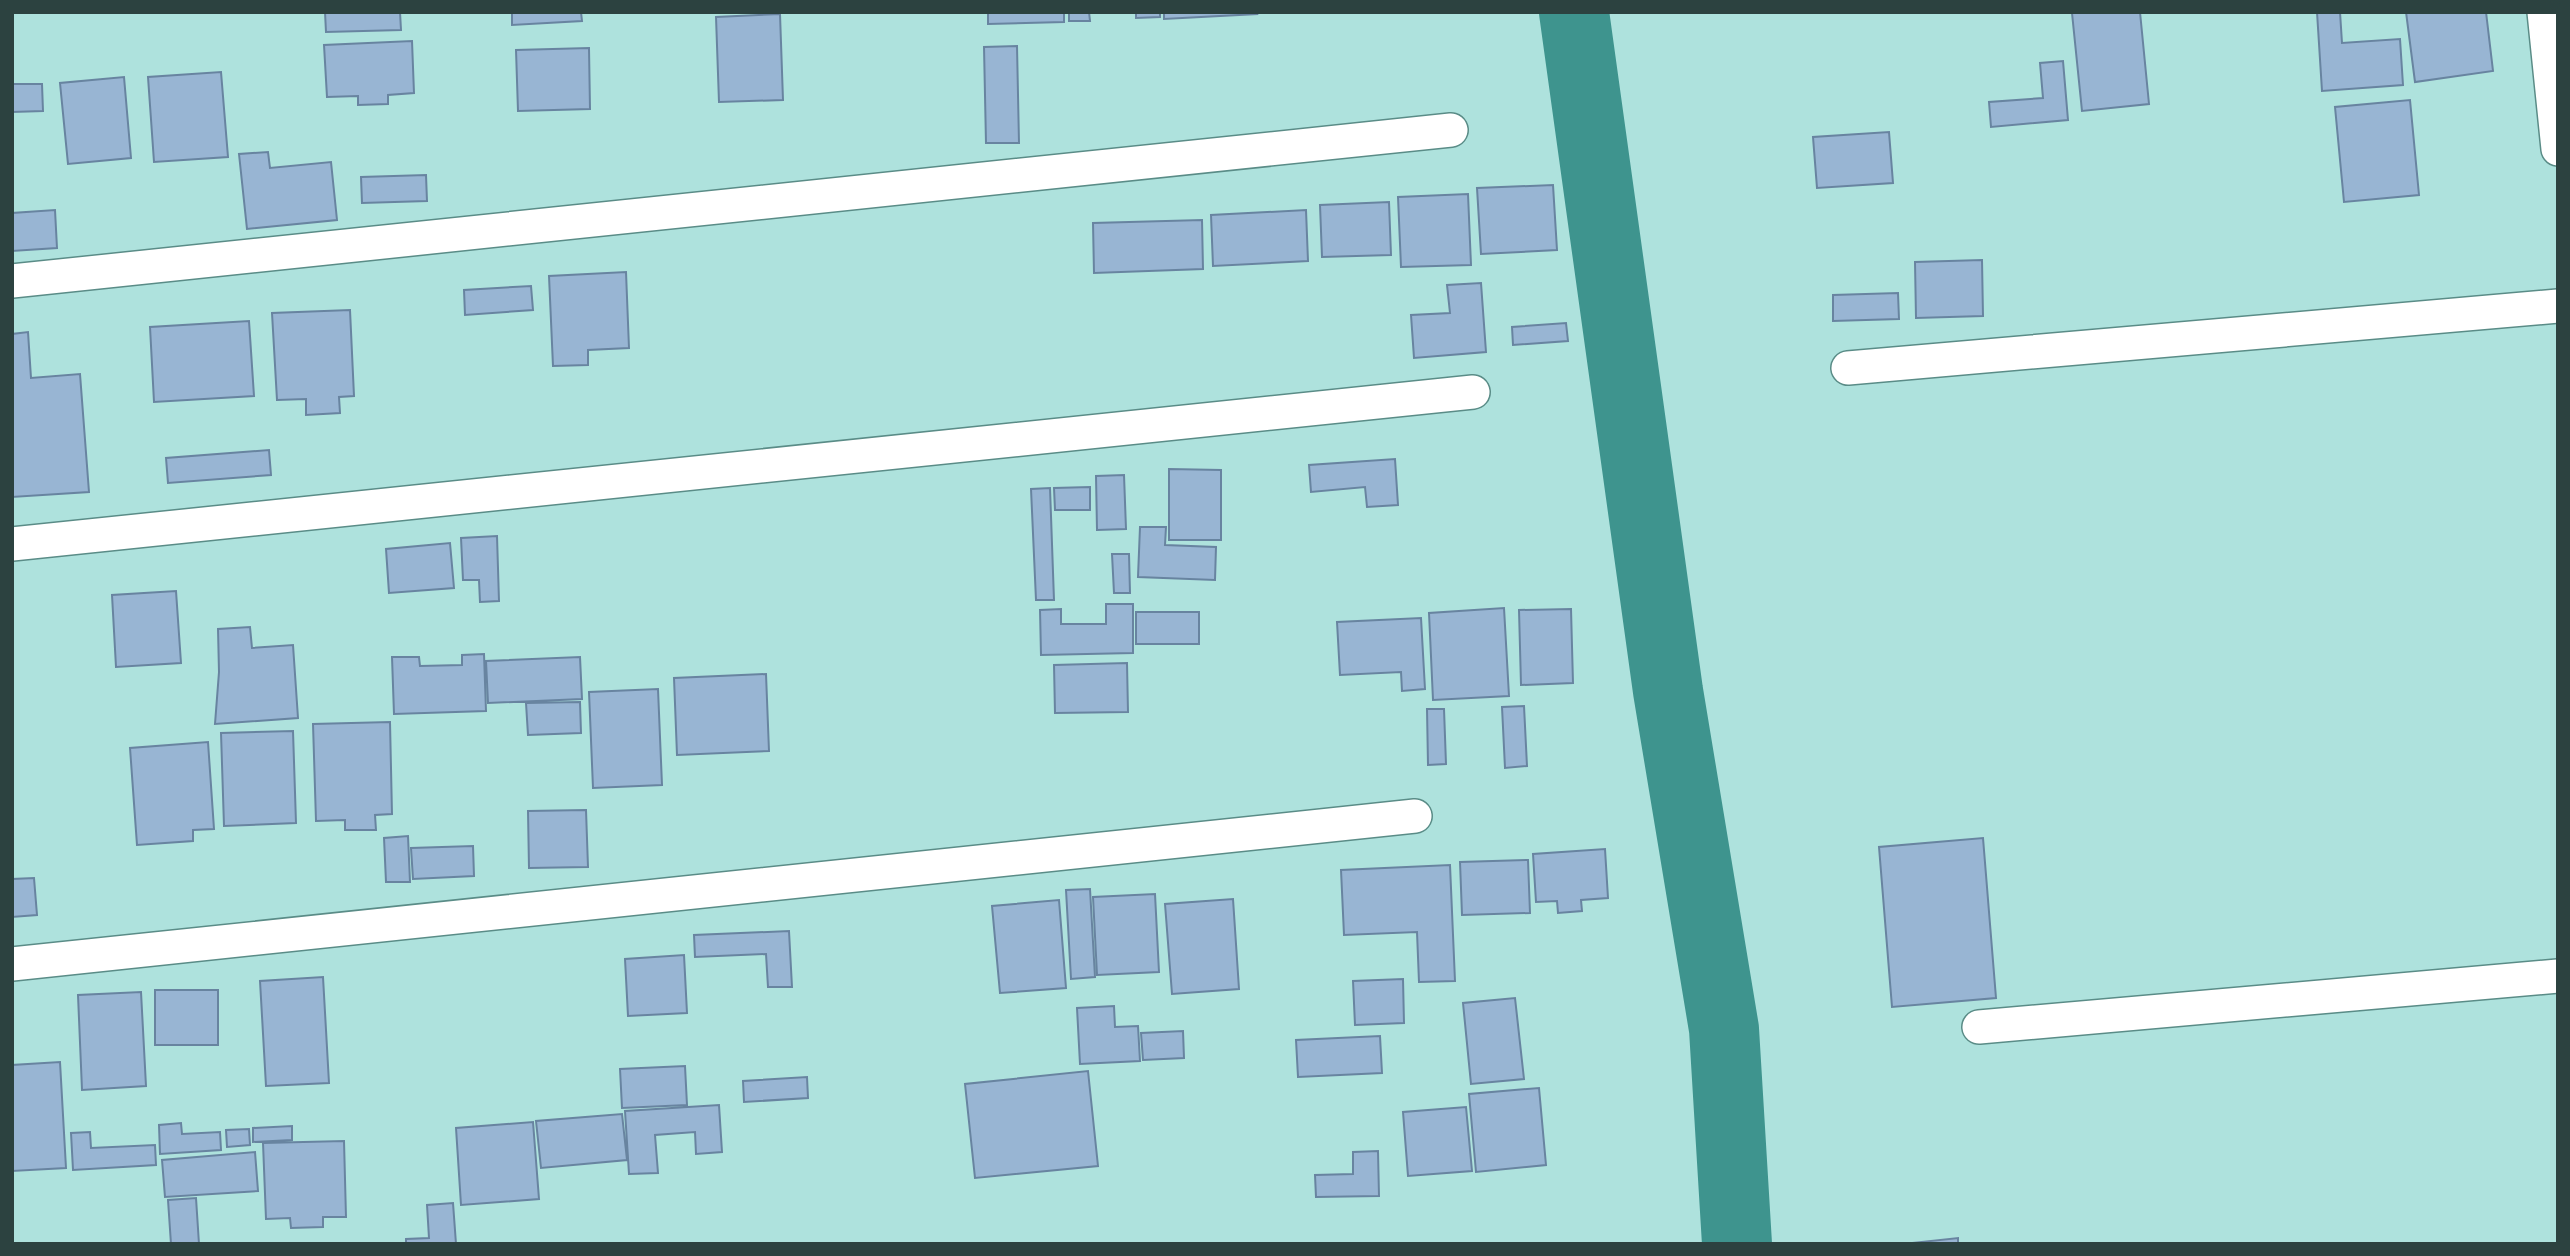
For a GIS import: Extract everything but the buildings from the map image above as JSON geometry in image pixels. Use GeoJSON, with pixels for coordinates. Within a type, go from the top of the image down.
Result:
{"type":"FeatureCollection","features":[{"type":"Feature","properties":{"kind":"street"},"geometry":{"type":"LineString","coordinates":[[2544,12],[2558,149]]}},
{"type":"Feature","properties":{"kind":"street"},"geometry":{"type":"LineString","coordinates":[[12,281],[1451,130]]}},
{"type":"Feature","properties":{"kind":"street"},"geometry":{"type":"LineString","coordinates":[[1848,368],[2558,306]]}},
{"type":"Feature","properties":{"kind":"street"},"geometry":{"type":"LineString","coordinates":[[12,544],[1473,392]]}},
{"type":"Feature","properties":{"kind":"street"},"geometry":{"type":"LineString","coordinates":[[12,964],[1415,816]]}},
{"type":"Feature","properties":{"kind":"street"},"geometry":{"type":"LineString","coordinates":[[1979,1027],[2558,976]]}},
{"type":"Feature","properties":{"kind":"waterway"},"geometry":{"type":"LineString","coordinates":[[1574,12],[1668,691],[1724,1029],[1737,1244]]}}]}
